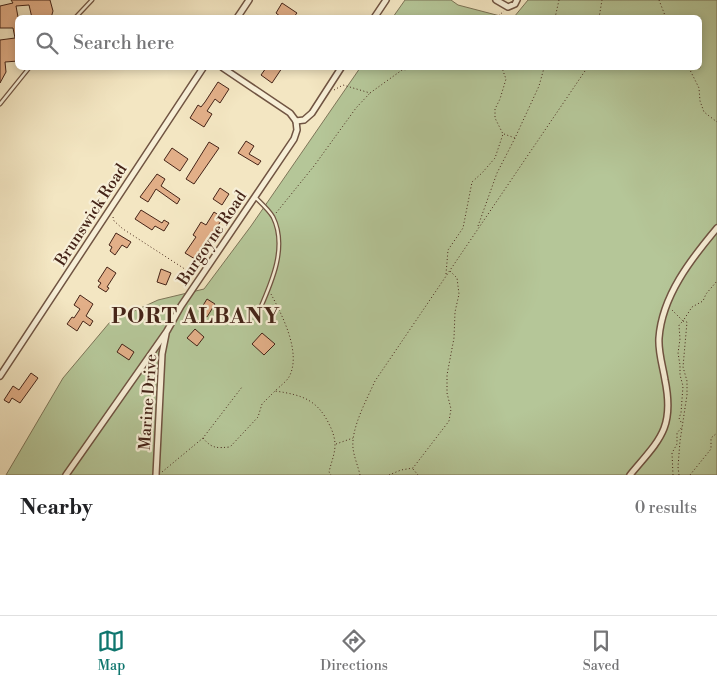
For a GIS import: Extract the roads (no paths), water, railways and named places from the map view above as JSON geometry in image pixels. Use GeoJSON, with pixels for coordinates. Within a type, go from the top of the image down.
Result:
{"type":"FeatureCollection","features":[{"type":"Feature","properties":{"kind":"street"},"geometry":{"type":"LineString","coordinates":[[239,15],[249,0]]}},
{"type":"Feature","properties":{"kind":"street"},"geometry":{"type":"LineString","coordinates":[[376,15],[386,0]]}},
{"type":"Feature","properties":{"kind":"street"},"geometry":{"type":"LineString","coordinates":[[496,0],[508,7],[515,4],[517,0]]}},
{"type":"Feature","properties":{"kind":"street","name":"Brunswick Road"},"geometry":{"type":"LineString","coordinates":[[0,376],[202,70]]}},
{"type":"Feature","properties":{"kind":"street"},"geometry":{"type":"LineString","coordinates":[[226,70],[290,113],[296,121],[304,120],[312,113],[340,70]]}},
{"type":"Feature","properties":{"kind":"street","name":"Burgoyne Road"},"geometry":{"type":"LineString","coordinates":[[66,475],[167,331],[181,306],[294,139],[297,130],[296,121]]}},
{"type":"Feature","properties":{"kind":"street"},"geometry":{"type":"LineString","coordinates":[[630,475],[658,442],[667,422],[669,396],[658,343],[666,308],[682,273],[696,252],[717,228]]}},
{"type":"Feature","properties":{"kind":"street","name":"Marine Drive"},"geometry":{"type":"LineString","coordinates":[[157,475],[162,354],[167,331]]}},
{"type":"Feature","properties":{"kind":"lane"},"geometry":{"type":"LineString","coordinates":[[78,15],[92,0]]}},
{"type":"Feature","properties":{"kind":"lane"},"geometry":{"type":"LineString","coordinates":[[0,104],[27,70]]}},
{"type":"Feature","properties":{"kind":"lane"},"geometry":{"type":"LineString","coordinates":[[255,197],[273,216],[279,234],[278,256],[268,289],[256,318]]}},
{"type":"Feature","properties":{"kind":"district","name":"PORT ALBANY"},"geometry":{"type":"Point","coordinates":[196,317]}}]}
